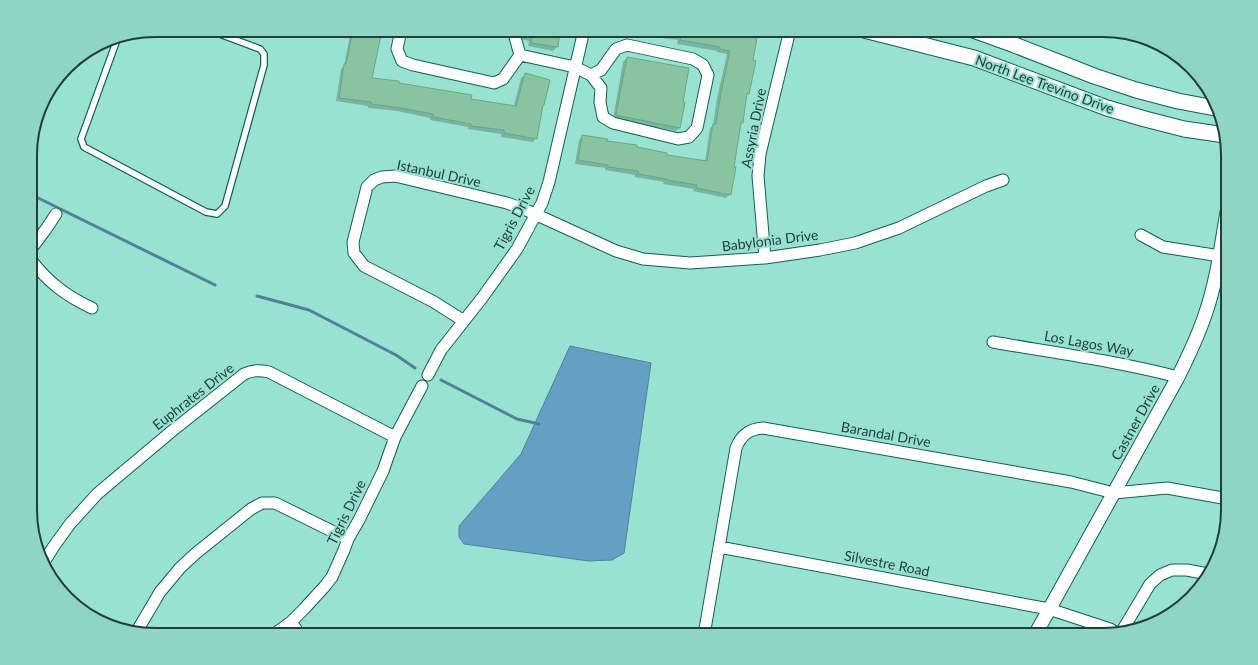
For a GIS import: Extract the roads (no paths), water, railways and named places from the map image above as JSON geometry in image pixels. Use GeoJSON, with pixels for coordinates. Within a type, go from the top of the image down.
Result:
{"type":"FeatureCollection","features":[{"type":"Feature","properties":{"kind":"main road","name":"North Lee Trevino Drive"},"geometry":{"type":"LineString","coordinates":[[892,37],[974,58],[1107,108],[1145,120],[1184,129],[1219,134]]}},
{"type":"Feature","properties":{"kind":"main road","name":"North Lee Trevino Drive"},"geometry":{"type":"LineString","coordinates":[[992,37],[1094,76],[1136,90],[1178,101],[1211,107]]}},
{"type":"Feature","properties":{"kind":"street"},"geometry":{"type":"LineString","coordinates":[[400,37],[397,49],[402,61],[413,66],[494,83],[503,79],[520,55]]}},
{"type":"Feature","properties":{"kind":"street"},"geometry":{"type":"LineString","coordinates":[[515,37],[520,55]]}},
{"type":"Feature","properties":{"kind":"street","name":"Tigris Drive"},"geometry":{"type":"LineString","coordinates":[[428,375],[441,350],[517,249],[542,203],[549,182],[582,37]]}},
{"type":"Feature","properties":{"kind":"street","name":"Assyria Drive"},"geometry":{"type":"LineString","coordinates":[[765,258],[758,176],[760,154],[788,37]]}},
{"type":"Feature","properties":{"kind":"street"},"geometry":{"type":"LineString","coordinates":[[520,55],[575,67],[591,75],[601,88],[600,102],[603,117],[613,124],[678,139],[689,137],[697,128],[708,75],[703,65],[693,59],[627,45],[616,49],[601,70],[591,75]]}},
{"type":"Feature","properties":{"kind":"street","name":"Istanbul Drive"},"geometry":{"type":"LineString","coordinates":[[464,321],[434,302],[364,266],[354,253],[353,242],[367,187],[374,180],[382,177],[395,176],[507,203],[536,214]]}},
{"type":"Feature","properties":{"kind":"street","name":"Babylonia Drive"},"geometry":{"type":"LineString","coordinates":[[536,214],[616,251],[643,259],[690,264],[765,258],[855,243],[899,228],[986,186],[1003,180]]}},
{"type":"Feature","properties":{"kind":"street"},"geometry":{"type":"LineString","coordinates":[[37,240],[56,214]]}},
{"type":"Feature","properties":{"kind":"street"},"geometry":{"type":"LineString","coordinates":[[1141,235],[1163,247],[1220,256]]}},
{"type":"Feature","properties":{"kind":"street","name":"Castner Drive"},"geometry":{"type":"LineString","coordinates":[[1039,628],[1178,377],[1193,347],[1205,315],[1217,272],[1221,250]]}},
{"type":"Feature","properties":{"kind":"street"},"geometry":{"type":"LineString","coordinates":[[37,269],[42,275],[66,295],[92,308]]}},
{"type":"Feature","properties":{"kind":"street","name":"Los Lagos Way"},"geometry":{"type":"LineString","coordinates":[[993,342],[1099,360],[1178,377]]}},
{"type":"Feature","properties":{"kind":"street","name":"Euphrates Drive"},"geometry":{"type":"LineString","coordinates":[[47,557],[70,524],[97,494],[232,383],[244,374],[252,371],[261,370],[269,372],[395,437]]}},
{"type":"Feature","properties":{"kind":"street","name":"Tigris Drive"},"geometry":{"type":"LineString","coordinates":[[283,628],[291,622],[332,577],[348,539],[383,471],[395,437],[422,386]]}},
{"type":"Feature","properties":{"kind":"street","name":"Barandal Drive"},"geometry":{"type":"LineString","coordinates":[[705,628],[736,448],[738,441],[743,434],[755,428],[763,428],[1048,478],[1114,493],[1167,488],[1221,498]]}},
{"type":"Feature","properties":{"kind":"street"},"geometry":{"type":"LineString","coordinates":[[139,627],[160,592],[180,568],[236,520],[256,506],[267,502],[275,503],[348,539]]}},
{"type":"Feature","properties":{"kind":"street","name":"Silvestre Road"},"geometry":{"type":"LineString","coordinates":[[719,547],[1049,609],[1107,628]]}},
{"type":"Feature","properties":{"kind":"street"},"geometry":{"type":"LineString","coordinates":[[1125,626],[1150,584],[1160,575],[1172,570],[1187,570],[1202,573]]}},
{"type":"Feature","properties":{"kind":"street"},"geometry":{"type":"LineString","coordinates":[[291,622],[295,628]]}},
{"type":"Feature","properties":{"kind":"lane"},"geometry":{"type":"LineString","coordinates":[[116,43],[81,139],[84,146],[206,212],[217,214],[226,206],[264,65],[264,54],[260,49],[228,37]]}},
{"type":"Feature","properties":{"kind":"water"},"geometry":{"type":"Polygon","coordinates":[[[570,346],[651,363],[624,553],[612,560],[589,561],[464,544],[459,537],[459,526],[521,454],[570,346]]]}},
{"type":"Feature","properties":{"kind":"waterway"},"geometry":{"type":"LineString","coordinates":[[37,197],[215,285]]}},
{"type":"Feature","properties":{"kind":"waterway"},"geometry":{"type":"LineString","coordinates":[[257,296],[309,310],[396,355],[415,368]]}},
{"type":"Feature","properties":{"kind":"waterway"},"geometry":{"type":"LineString","coordinates":[[441,380],[517,419],[539,424]]}}]}
